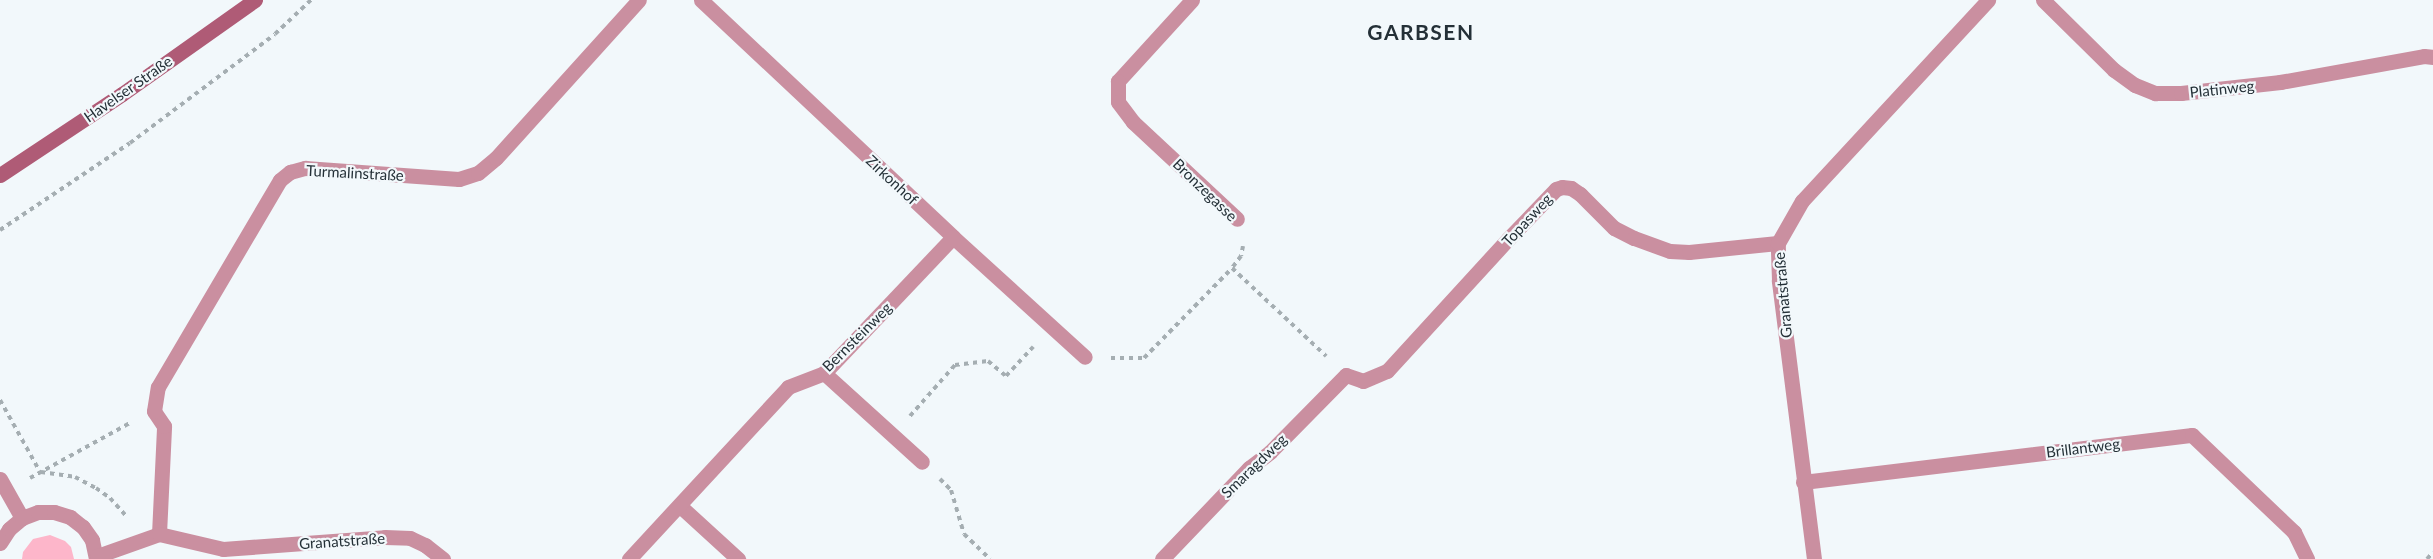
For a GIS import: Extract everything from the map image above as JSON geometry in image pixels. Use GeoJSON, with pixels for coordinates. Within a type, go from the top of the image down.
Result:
{"type":"FeatureCollection","features":[{"type":"Feature","properties":{"kind":"street","name":"Havelser Straße"},"geometry":{"type":"LineString","coordinates":[[0,175],[122,94],[255,0]]}},
{"type":"Feature","properties":{"kind":"street","name":"Turmalinstraße"},"geometry":{"type":"LineString","coordinates":[[154,411],[158,387],[280,180],[290,172],[305,168],[459,179],[478,172],[496,158],[639,0]]}},
{"type":"Feature","properties":{"kind":"street","name":"Zirkonhof"},"geometry":{"type":"LineString","coordinates":[[702,0],[953,237],[1085,357]]}},
{"type":"Feature","properties":{"kind":"street","name":"Bronzegasse"},"geometry":{"type":"LineString","coordinates":[[1192,0],[1118,81],[1118,102],[1133,122],[1237,219]]}},
{"type":"Feature","properties":{"kind":"street","name":"Granatstraße"},"geometry":{"type":"LineString","coordinates":[[1814,559],[1779,280],[1778,243],[1802,201],[1988,0]]}},
{"type":"Feature","properties":{"kind":"street","name":"Platinweg"},"geometry":{"type":"LineString","coordinates":[[2043,0],[2114,70],[2135,85],[2155,93],[2181,93],[2280,82],[2424,56],[2433,57]]}},
{"type":"Feature","properties":{"kind":"street","name":"Topasweg"},"geometry":{"type":"LineString","coordinates":[[1346,375],[1363,381],[1387,371],[1508,239],[1556,189],[1562,187],[1571,188],[1580,194],[1614,228],[1634,238],[1670,250],[1689,252],[1778,243]]}},
{"type":"Feature","properties":{"kind":"street","name":"Bernsteinweg"},"geometry":{"type":"LineString","coordinates":[[629,559],[788,387],[824,373],[953,237]]}},
{"type":"Feature","properties":{"kind":"street"},"geometry":{"type":"LineString","coordinates":[[824,373],[922,462]]}},
{"type":"Feature","properties":{"kind":"street","name":"Smaragdweg"},"geometry":{"type":"LineString","coordinates":[[1162,559],[1248,468],[1270,452],[1346,375]]}},
{"type":"Feature","properties":{"kind":"street"},"geometry":{"type":"LineString","coordinates":[[0,543],[9,528],[22,518],[38,512],[54,512],[70,517],[83,527],[92,540],[97,558],[159,534],[164,426],[154,411]]}},
{"type":"Feature","properties":{"kind":"street","name":"Brillantweg"},"geometry":{"type":"LineString","coordinates":[[1803,482],[2192,435],[2294,532],[2307,559]]}},
{"type":"Feature","properties":{"kind":"street"},"geometry":{"type":"LineString","coordinates":[[0,479],[22,518]]}},
{"type":"Feature","properties":{"kind":"street"},"geometry":{"type":"LineString","coordinates":[[680,506],[738,559]]}},
{"type":"Feature","properties":{"kind":"street","name":"Granatstraße"},"geometry":{"type":"LineString","coordinates":[[159,534],[223,549],[385,537],[410,538],[425,545],[443,559]]}},
{"type":"Feature","properties":{"kind":"path"},"geometry":{"type":"LineString","coordinates":[[0,230],[139,136],[275,33],[311,0]]}},
{"type":"Feature","properties":{"kind":"path","name":"Bronzegasse"},"geometry":{"type":"LineString","coordinates":[[1124,359],[1144,358],[1232,268],[1241,256],[1245,238],[1244,230],[1237,219]]}},
{"type":"Feature","properties":{"kind":"path"},"geometry":{"type":"LineString","coordinates":[[1232,268],[1346,375]]}},
{"type":"Feature","properties":{"kind":"path"},"geometry":{"type":"LineString","coordinates":[[893,435],[955,365],[988,361],[1006,376],[1052,327]]}},
{"type":"Feature","properties":{"kind":"path"},"geometry":{"type":"LineString","coordinates":[[0,400],[40,472]]}},
{"type":"Feature","properties":{"kind":"path"},"geometry":{"type":"LineString","coordinates":[[40,472],[154,411]]}},
{"type":"Feature","properties":{"kind":"path"},"geometry":{"type":"LineString","coordinates":[[922,462],[951,490],[964,534],[990,559]]}},
{"type":"Feature","properties":{"kind":"path"},"geometry":{"type":"LineString","coordinates":[[40,472],[75,477],[96,488],[125,513],[140,543]]}},
{"type":"Feature","properties":{"kind":"path"},"geometry":{"type":"LineString","coordinates":[[2427,559],[2433,552]]}},
{"type":"Feature","properties":{"kind":"shaded area"},"geometry":{"type":"Polygon","coordinates":[[[50,535],[65,541],[71,547],[74,559],[22,559],[23,552],[33,539],[50,535]]]}},
{"type":"Feature","properties":{"kind":"district","name":"GARBSEN"},"geometry":{"type":"Point","coordinates":[1421,32]}}]}
